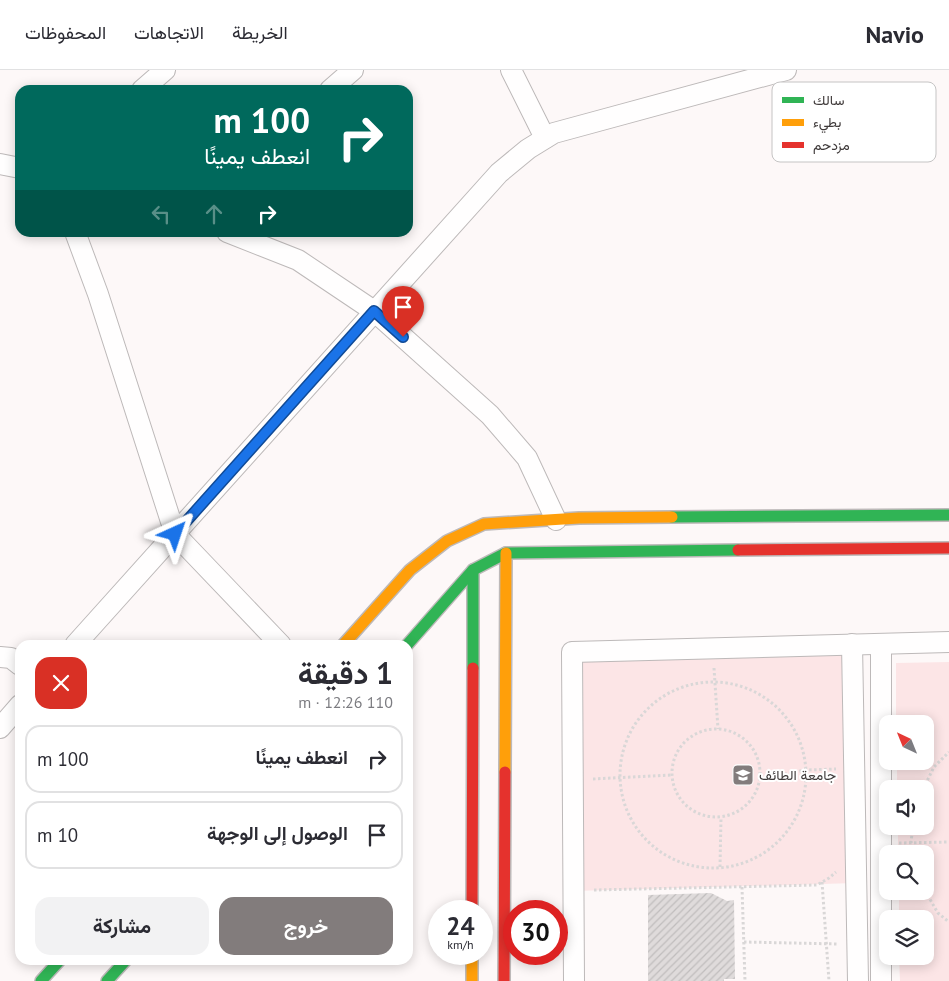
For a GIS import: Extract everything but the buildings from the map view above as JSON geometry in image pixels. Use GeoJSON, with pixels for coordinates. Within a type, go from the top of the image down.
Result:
{"type":"FeatureCollection","features":[{"type":"Feature","properties":{"kind":"main road"},"geometry":{"type":"LineString","coordinates":[[347,640],[410,570],[447,541],[484,524],[589,518],[949,515]]}},
{"type":"Feature","properties":{"kind":"main road"},"geometry":{"type":"LineString","coordinates":[[411,640],[473,570],[506,553],[947,549]]}},
{"type":"Feature","properties":{"kind":"main road"},"geometry":{"type":"LineString","coordinates":[[504,981],[506,553]]}},
{"type":"Feature","properties":{"kind":"main road"},"geometry":{"type":"LineString","coordinates":[[472,900],[473,570]]}},
{"type":"Feature","properties":{"kind":"main road"},"geometry":{"type":"LineString","coordinates":[[41,981],[55,965]]}},
{"type":"Feature","properties":{"kind":"main road"},"geometry":{"type":"LineString","coordinates":[[107,981],[121,965]]}},
{"type":"Feature","properties":{"kind":"main road"},"geometry":{"type":"LineString","coordinates":[[472,965],[472,981]]}},
{"type":"Feature","properties":{"kind":"street"},"geometry":{"type":"LineString","coordinates":[[148,85],[165,70]]}},
{"type":"Feature","properties":{"kind":"street"},"geometry":{"type":"LineString","coordinates":[[336,85],[353,70]]}},
{"type":"Feature","properties":{"kind":"street"},"geometry":{"type":"LineString","coordinates":[[511,70],[545,138]]}},
{"type":"Feature","properties":{"kind":"street"},"geometry":{"type":"LineString","coordinates":[[80,640],[499,173],[528,148],[554,133],[786,70]]}},
{"type":"Feature","properties":{"kind":"street"},"geometry":{"type":"LineString","coordinates":[[0,164],[15,167]]}},
{"type":"Feature","properties":{"kind":"street"},"geometry":{"type":"LineString","coordinates":[[77,237],[98,294],[175,534],[276,640]]}},
{"type":"Feature","properties":{"kind":"street"},"geometry":{"type":"LineString","coordinates":[[240,237],[298,260],[374,311],[490,415],[527,458],[556,520]]}},
{"type":"Feature","properties":{"kind":"street"},"geometry":{"type":"LineString","coordinates":[[574,981],[572,652],[949,642]]}},
{"type":"Feature","properties":{"kind":"street"},"geometry":{"type":"LineString","coordinates":[[852,644],[858,981]]}},
{"type":"Feature","properties":{"kind":"street"},"geometry":{"type":"LineString","coordinates":[[881,644],[882,981]]}},
{"type":"Feature","properties":{"kind":"street"},"geometry":{"type":"LineString","coordinates":[[0,657],[11,658],[15,662]]}},
{"type":"Feature","properties":{"kind":"street"},"geometry":{"type":"LineString","coordinates":[[0,728],[15,714]]}},
{"type":"Feature","properties":{"kind":"path"},"geometry":{"type":"LineString","coordinates":[[713,648],[718,729]]}},
{"type":"Feature","properties":{"kind":"path"},"geometry":{"type":"LineString","coordinates":[[699,682],[730,682],[760,693],[784,713],[800,740],[806,770],[803,801],[789,828],[768,850],[740,864],[710,868],[680,863],[654,848],[634,826],[621,797],[619,767],[627,737],[644,710],[669,692],[699,682]]}},
{"type":"Feature","properties":{"kind":"path"},"geometry":{"type":"LineString","coordinates":[[718,729],[732,732],[745,740],[754,751],[759,764],[760,779],[756,793],[747,804],[735,812],[721,817],[700,814],[683,802],[676,790],[672,775],[674,761],[680,748],[690,738],[704,731],[718,729]]}},
{"type":"Feature","properties":{"kind":"path"},"geometry":{"type":"LineString","coordinates":[[928,780],[934,767],[949,752]]}},
{"type":"Feature","properties":{"kind":"path"},"geometry":{"type":"LineString","coordinates":[[760,779],[806,770],[854,769]]}},
{"type":"Feature","properties":{"kind":"path"},"geometry":{"type":"LineString","coordinates":[[572,780],[672,775]]}},
{"type":"Feature","properties":{"kind":"path"},"geometry":{"type":"LineString","coordinates":[[720,867],[721,817]]}},
{"type":"Feature","properties":{"kind":"path"},"geometry":{"type":"LineString","coordinates":[[912,835],[912,845]]}},
{"type":"Feature","properties":{"kind":"path"},"geometry":{"type":"LineString","coordinates":[[881,843],[949,842]]}},
{"type":"Feature","properties":{"kind":"path"},"geometry":{"type":"LineString","coordinates":[[573,891],[817,885],[830,878],[839,868]]}},
{"type":"Feature","properties":{"kind":"path"},"geometry":{"type":"LineString","coordinates":[[822,882],[829,981]]}},
{"type":"Feature","properties":{"kind":"path"},"geometry":{"type":"LineString","coordinates":[[742,887],[745,981]]}},
{"type":"Feature","properties":{"kind":"path"},"geometry":{"type":"LineString","coordinates":[[931,900],[938,912],[949,922]]}},
{"type":"Feature","properties":{"kind":"path"},"geometry":{"type":"LineString","coordinates":[[744,942],[826,945],[857,943]]}},
{"type":"Feature","properties":{"kind":"shaded area"},"geometry":{"type":"Polygon","coordinates":[[[852,644],[856,883],[573,891],[572,652],[852,644]]]}},
{"type":"Feature","properties":{"kind":"shaded area"},"geometry":{"type":"Polygon","coordinates":[[[949,662],[949,981],[900,981],[899,965],[934,965],[934,910],[899,910],[899,900],[934,900],[934,845],[898,845],[898,835],[934,835],[934,780],[897,780],[897,770],[934,770],[934,715],[896,715],[896,663],[949,662]]]}},
{"type":"Feature","properties":{"kind":"traffic: fast"},"geometry":{"type":"LineString","coordinates":[[672,517],[949,515]]}},
{"type":"Feature","properties":{"kind":"traffic: fast"},"geometry":{"type":"LineString","coordinates":[[411,640],[473,570],[506,553],[738,550]]}},
{"type":"Feature","properties":{"kind":"traffic: fast"},"geometry":{"type":"LineString","coordinates":[[473,570],[473,668]]}},
{"type":"Feature","properties":{"kind":"traffic: fast"},"geometry":{"type":"LineString","coordinates":[[41,981],[55,965]]}},
{"type":"Feature","properties":{"kind":"traffic: fast"},"geometry":{"type":"LineString","coordinates":[[107,981],[121,965]]}},
{"type":"Feature","properties":{"kind":"traffic: slow"},"geometry":{"type":"LineString","coordinates":[[347,640],[410,570],[447,541],[484,524],[579,518],[672,517]]}},
{"type":"Feature","properties":{"kind":"traffic: slow"},"geometry":{"type":"LineString","coordinates":[[505,772],[506,553]]}},
{"type":"Feature","properties":{"kind":"traffic: slow"},"geometry":{"type":"LineString","coordinates":[[472,965],[472,981]]}},
{"type":"Feature","properties":{"kind":"traffic: jam"},"geometry":{"type":"LineString","coordinates":[[738,550],[949,548]]}},
{"type":"Feature","properties":{"kind":"traffic: jam"},"geometry":{"type":"LineString","coordinates":[[472,900],[473,668]]}},
{"type":"Feature","properties":{"kind":"traffic: jam"},"geometry":{"type":"LineString","coordinates":[[504,981],[505,772]]}},
{"type":"Feature","properties":{"kind":"place","name":"جامعة الطائف"},"geometry":{"type":"Point","coordinates":[743,775]}},
{"type":"Feature","properties":{"kind":"route"},"geometry":{"type":"LineString","coordinates":[[175,534],[374,311],[403,337]]}}]}
